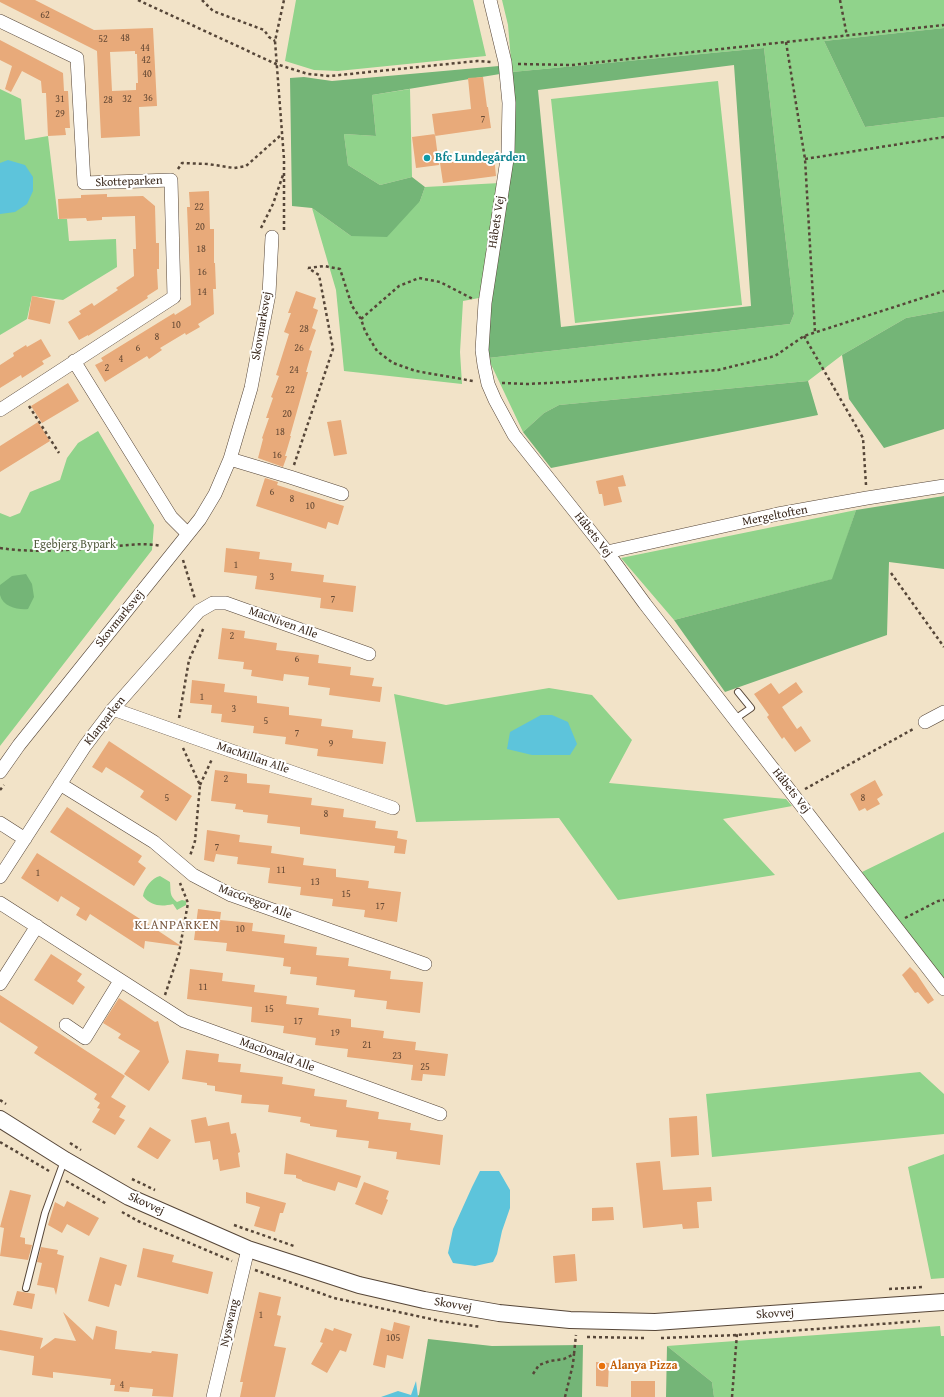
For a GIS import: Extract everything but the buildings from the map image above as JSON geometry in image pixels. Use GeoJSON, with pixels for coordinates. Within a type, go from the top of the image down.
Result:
{"type":"FeatureCollection","features":[{"type":"Feature","properties":{"kind":"street","name":"Håbets Vej"},"geometry":{"type":"LineString","coordinates":[[490,0],[505,62],[509,103],[508,153],[485,303],[482,350],[488,384],[495,400],[514,435],[607,552],[645,604],[944,989]]}},
{"type":"Feature","properties":{"kind":"street","name":"Skotteparken"},"geometry":{"type":"LineString","coordinates":[[0,21],[76,58],[84,183],[171,180],[174,297],[0,410]]}},
{"type":"Feature","properties":{"kind":"street","name":"Skovmarksvej"},"geometry":{"type":"LineString","coordinates":[[0,772],[24,739],[200,519],[215,494],[230,459],[251,388],[269,294],[272,237]]}},
{"type":"Feature","properties":{"kind":"street"},"geometry":{"type":"LineString","coordinates":[[74,361],[171,517],[188,534]]}},
{"type":"Feature","properties":{"kind":"street"},"geometry":{"type":"LineString","coordinates":[[230,459],[342,494]]}},
{"type":"Feature","properties":{"kind":"street","name":"Mergeltoften"},"geometry":{"type":"LineString","coordinates":[[607,552],[778,514],[944,486]]}},
{"type":"Feature","properties":{"kind":"street","name":"MacNiven Alle"},"geometry":{"type":"LineString","coordinates":[[199,611],[213,603],[226,603],[369,654]]}},
{"type":"Feature","properties":{"kind":"street","name":"Klanparken"},"geometry":{"type":"LineString","coordinates":[[0,877],[85,746],[113,709],[199,611]]}},
{"type":"Feature","properties":{"kind":"street","name":"MacMillan Alle"},"geometry":{"type":"LineString","coordinates":[[113,709],[393,808]]}},
{"type":"Feature","properties":{"kind":"street"},"geometry":{"type":"LineString","coordinates":[[926,722],[944,712]]}},
{"type":"Feature","properties":{"kind":"street","name":"MacGregor Alle"},"geometry":{"type":"LineString","coordinates":[[60,784],[154,842],[193,875],[231,895],[425,964]]}},
{"type":"Feature","properties":{"kind":"street"},"geometry":{"type":"LineString","coordinates":[[0,823],[25,840]]}},
{"type":"Feature","properties":{"kind":"street","name":"MacDonald Alle"},"geometry":{"type":"LineString","coordinates":[[0,904],[37,926],[184,1021],[440,1114]]}},
{"type":"Feature","properties":{"kind":"street"},"geometry":{"type":"LineString","coordinates":[[0,984],[37,926]]}},
{"type":"Feature","properties":{"kind":"street"},"geometry":{"type":"LineString","coordinates":[[66,1025],[85,1038],[120,981]]}},
{"type":"Feature","properties":{"kind":"street","name":"Skovvej"},"geometry":{"type":"LineString","coordinates":[[0,1119],[65,1160],[129,1197],[248,1249],[359,1285],[424,1300],[499,1313],[578,1321],[658,1322],[944,1302]]}},
{"type":"Feature","properties":{"kind":"street","name":"Nysøvang"},"geometry":{"type":"LineString","coordinates":[[213,1397],[248,1249]]}},
{"type":"Feature","properties":{"kind":"lane"},"geometry":{"type":"LineString","coordinates":[[735,720],[751,708],[738,692]]}},
{"type":"Feature","properties":{"kind":"lane"},"geometry":{"type":"LineString","coordinates":[[26,1288],[45,1213],[65,1160]]}},
{"type":"Feature","properties":{"kind":"path"},"geometry":{"type":"LineString","coordinates":[[138,0],[276,64],[308,74],[330,76],[477,61],[518,64],[572,65],[944,25]]}},
{"type":"Feature","properties":{"kind":"path"},"geometry":{"type":"LineString","coordinates":[[202,0],[213,11],[264,30],[269,38],[275,41]]}},
{"type":"Feature","properties":{"kind":"path"},"geometry":{"type":"LineString","coordinates":[[261,230],[262,224],[273,204],[284,173],[275,41],[284,0]]}},
{"type":"Feature","properties":{"kind":"path"},"geometry":{"type":"LineString","coordinates":[[840,0],[847,36]]}},
{"type":"Feature","properties":{"kind":"path"},"geometry":{"type":"LineString","coordinates":[[786,42],[805,159],[815,332]]}},
{"type":"Feature","properties":{"kind":"path"},"geometry":{"type":"LineString","coordinates":[[171,180],[182,163],[208,164],[234,168],[246,166],[282,134]]}},
{"type":"Feature","properties":{"kind":"path"},"geometry":{"type":"LineString","coordinates":[[805,159],[944,137]]}},
{"type":"Feature","properties":{"kind":"path"},"geometry":{"type":"LineString","coordinates":[[290,477],[333,350],[319,275],[308,268],[324,266],[340,269],[352,306],[361,319],[365,331],[377,351],[393,363],[416,371],[488,384],[561,382],[718,370],[775,356],[804,336],[944,291]]}},
{"type":"Feature","properties":{"kind":"path"},"geometry":{"type":"LineString","coordinates":[[361,319],[400,286],[419,278],[440,282],[485,303]]}},
{"type":"Feature","properties":{"kind":"path"},"geometry":{"type":"LineString","coordinates":[[804,336],[863,438],[867,498]]}},
{"type":"Feature","properties":{"kind":"path"},"geometry":{"type":"LineString","coordinates":[[22,395],[59,453]]}},
{"type":"Feature","properties":{"kind":"path"},"geometry":{"type":"LineString","coordinates":[[0,548],[17,550],[82,549],[149,544],[165,547],[183,560],[199,611],[207,619],[189,660],[177,731],[181,744],[200,785]]}},
{"type":"Feature","properties":{"kind":"path"},"geometry":{"type":"LineString","coordinates":[[891,573],[944,647]]}},
{"type":"Feature","properties":{"kind":"path"},"geometry":{"type":"LineString","coordinates":[[794,795],[926,722]]}},
{"type":"Feature","properties":{"kind":"path"},"geometry":{"type":"LineString","coordinates":[[161,1006],[179,953],[186,921],[188,903],[177,876],[184,868],[192,853],[195,841],[200,785],[218,746]]}},
{"type":"Feature","properties":{"kind":"path"},"geometry":{"type":"LineString","coordinates":[[894,924],[938,901],[944,900]]}},
{"type":"Feature","properties":{"kind":"path"},"geometry":{"type":"LineString","coordinates":[[0,1100],[11,1107]]}},
{"type":"Feature","properties":{"kind":"path"},"geometry":{"type":"LineString","coordinates":[[65,1140],[84,1151]]}},
{"type":"Feature","properties":{"kind":"path"},"geometry":{"type":"LineString","coordinates":[[126,1177],[161,1193]]}},
{"type":"Feature","properties":{"kind":"path"},"geometry":{"type":"LineString","coordinates":[[231,1224],[300,1248]]}},
{"type":"Feature","properties":{"kind":"path"},"geometry":{"type":"LineString","coordinates":[[883,1289],[929,1287]]}},
{"type":"Feature","properties":{"kind":"path"},"geometry":{"type":"LineString","coordinates":[[732,1397],[738,1316]]}},
{"type":"Feature","properties":{"kind":"path"},"geometry":{"type":"LineString","coordinates":[[565,1397],[573,1364],[578,1321]]}},
{"type":"Feature","properties":{"kind":"path"},"geometry":{"type":"LineString","coordinates":[[533,1374],[539,1365],[550,1360],[564,1359],[574,1354]]}},
{"type":"Feature","properties":{"kind":"green space"},"geometry":{"type":"Polygon","coordinates":[[[296,0],[473,0],[486,56],[338,71],[314,70],[285,61],[296,0]]]}},
{"type":"Feature","properties":{"kind":"green space"},"geometry":{"type":"Polygon","coordinates":[[[502,0],[944,0],[944,28],[824,41],[865,127],[944,117],[944,311],[906,318],[842,355],[808,381],[559,405],[544,413],[523,432],[488,358],[790,324],[794,314],[764,48],[512,72],[508,25],[502,0]]]}},
{"type":"Feature","properties":{"kind":"green space"},"geometry":{"type":"Polygon","coordinates":[[[944,28],[944,117],[865,127],[824,41],[944,28]]]}},
{"type":"Feature","properties":{"kind":"green space"},"geometry":{"type":"Polygon","coordinates":[[[764,48],[794,314],[790,324],[488,358],[485,350],[515,111],[512,72],[764,48]],[[734,65],[538,90],[561,327],[751,306],[734,65]]]}},
{"type":"Feature","properties":{"kind":"green space"},"geometry":{"type":"Polygon","coordinates":[[[499,66],[500,74],[372,95],[376,136],[344,134],[348,165],[380,185],[412,177],[425,187],[420,201],[387,237],[351,236],[312,208],[292,206],[290,78],[304,77],[332,81],[499,66]]]}},
{"type":"Feature","properties":{"kind":"green space"},"geometry":{"type":"Polygon","coordinates":[[[718,81],[742,305],[575,323],[551,99],[718,81]]]}},
{"type":"Feature","properties":{"kind":"green space"},"geometry":{"type":"Polygon","coordinates":[[[0,89],[21,99],[25,140],[48,136],[58,219],[67,219],[69,241],[116,239],[117,267],[63,300],[32,296],[27,319],[0,335],[0,89]]]}},
{"type":"Feature","properties":{"kind":"green space"},"geometry":{"type":"Polygon","coordinates":[[[410,89],[412,177],[380,185],[348,165],[344,134],[376,136],[372,95],[410,89]]]}},
{"type":"Feature","properties":{"kind":"green space"},"geometry":{"type":"Polygon","coordinates":[[[500,183],[479,298],[463,301],[460,352],[462,384],[344,371],[336,290],[312,208],[351,236],[420,201],[425,187],[500,183]]]}},
{"type":"Feature","properties":{"kind":"green space"},"geometry":{"type":"Polygon","coordinates":[[[944,311],[944,429],[884,448],[849,399],[842,355],[906,318],[944,311]]]}},
{"type":"Feature","properties":{"kind":"green space"},"geometry":{"type":"Polygon","coordinates":[[[808,381],[818,415],[551,468],[523,432],[544,413],[559,405],[808,381]]]}},
{"type":"Feature","properties":{"kind":"green space","name":"Egebjerg Bypark"},"geometry":{"type":"Polygon","coordinates":[[[98,431],[154,525],[152,550],[0,746],[0,513],[10,517],[20,513],[30,492],[60,480],[67,458],[78,443],[98,431]]]}},
{"type":"Feature","properties":{"kind":"green space"},"geometry":{"type":"Polygon","coordinates":[[[944,496],[944,569],[889,562],[887,635],[725,692],[674,620],[832,579],[856,510],[944,496]]]}},
{"type":"Feature","properties":{"kind":"green space"},"geometry":{"type":"Polygon","coordinates":[[[856,510],[833,579],[674,620],[621,558],[856,510]]]}},
{"type":"Feature","properties":{"kind":"green space"},"geometry":{"type":"Polygon","coordinates":[[[26,574],[32,584],[34,597],[28,609],[11,607],[4,602],[0,595],[0,585],[12,576],[26,574]]]}},
{"type":"Feature","properties":{"kind":"green space"},"geometry":{"type":"Polygon","coordinates":[[[549,688],[592,695],[632,740],[609,783],[786,799],[792,806],[723,819],[775,875],[618,900],[559,818],[416,822],[394,694],[446,705],[549,688]]]}},
{"type":"Feature","properties":{"kind":"green space"},"geometry":{"type":"Polygon","coordinates":[[[944,832],[944,983],[862,872],[944,832]]]}},
{"type":"Feature","properties":{"kind":"green space"},"geometry":{"type":"Polygon","coordinates":[[[160,876],[170,882],[171,893],[174,900],[177,902],[182,900],[186,901],[186,905],[177,910],[173,904],[156,905],[149,902],[143,896],[149,884],[160,876]]]}},
{"type":"Feature","properties":{"kind":"green space"},"geometry":{"type":"Polygon","coordinates":[[[920,1072],[944,1094],[944,1134],[712,1157],[706,1094],[920,1072]]]}},
{"type":"Feature","properties":{"kind":"green space"},"geometry":{"type":"Polygon","coordinates":[[[944,1154],[944,1278],[931,1279],[908,1167],[944,1154]]]}},
{"type":"Feature","properties":{"kind":"green space"},"geometry":{"type":"Polygon","coordinates":[[[940,1326],[941,1336],[944,1336],[944,1397],[714,1397],[712,1382],[667,1346],[940,1326]]]}},
{"type":"Feature","properties":{"kind":"green space"},"geometry":{"type":"Polygon","coordinates":[[[428,1339],[492,1346],[583,1345],[582,1397],[415,1397],[419,1395],[428,1339]]]}},
{"type":"Feature","properties":{"kind":"green space"},"geometry":{"type":"Polygon","coordinates":[[[667,1346],[712,1382],[714,1397],[666,1397],[667,1346]]]}},
{"type":"Feature","properties":{"kind":"water"},"geometry":{"type":"Polygon","coordinates":[[[8,160],[25,165],[33,177],[33,191],[27,204],[15,212],[0,214],[0,163],[8,160]]]}},
{"type":"Feature","properties":{"kind":"water"},"geometry":{"type":"Polygon","coordinates":[[[541,715],[552,715],[568,722],[577,744],[570,755],[532,755],[507,749],[510,732],[541,715]]]}},
{"type":"Feature","properties":{"kind":"water"},"geometry":{"type":"Polygon","coordinates":[[[480,1171],[499,1171],[510,1190],[510,1208],[502,1231],[497,1254],[493,1262],[475,1266],[453,1263],[448,1253],[453,1229],[480,1171]]]}},
{"type":"Feature","properties":{"kind":"water"},"geometry":{"type":"Polygon","coordinates":[[[416,1381],[418,1397],[381,1397],[398,1391],[411,1395],[416,1381]]]}},
{"type":"Feature","properties":{"kind":"place","name":"Bfc Lundegården"},"geometry":{"type":"Point","coordinates":[427,158]}},
{"type":"Feature","properties":{"kind":"place","name":"Alanya Pizza"},"geometry":{"type":"Point","coordinates":[602,1366]}},
{"type":"Feature","properties":{"kind":"district","name":"KLANPARKEN"},"geometry":{"type":"Point","coordinates":[177,926]}}]}
